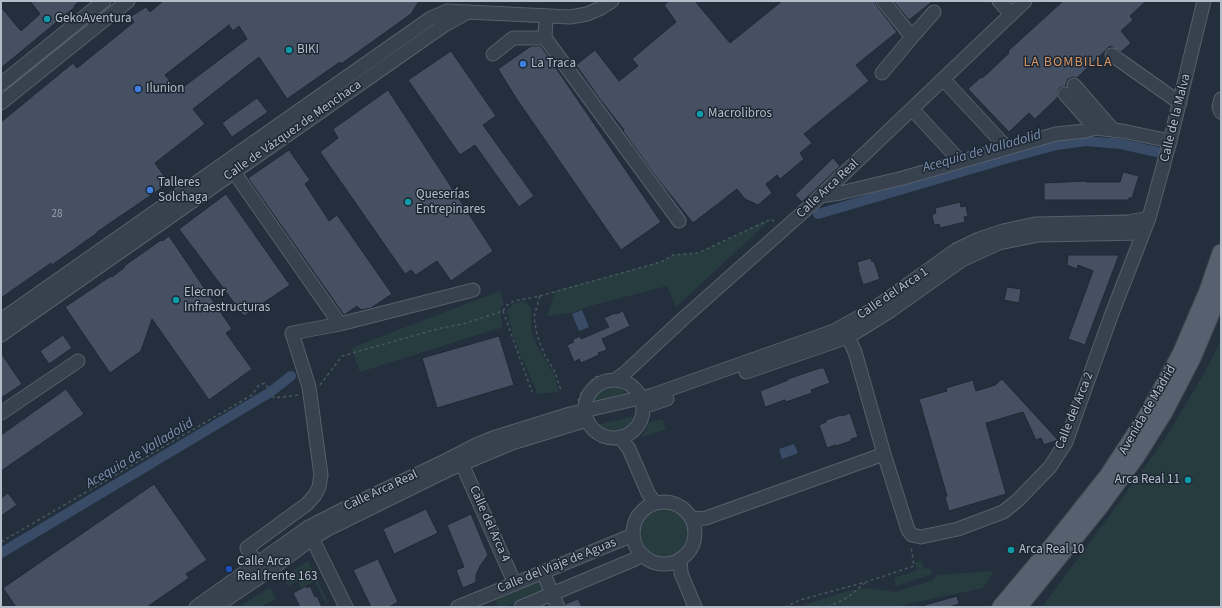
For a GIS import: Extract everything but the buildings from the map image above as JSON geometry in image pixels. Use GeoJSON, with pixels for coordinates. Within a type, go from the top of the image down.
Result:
{"type":"FeatureCollection","features":[{"type":"Feature","properties":{"kind":"main road","name":"Avenida de Madrid"},"geometry":{"type":"LineString","coordinates":[[1001,607],[1108,476],[1146,418],[1181,354],[1208,291],[1221,253]]}},
{"type":"Feature","properties":{"kind":"main road","name":"Avenida de Madrid"},"geometry":{"type":"LineString","coordinates":[[1018,607],[1100,506],[1137,455],[1164,412],[1192,358],[1221,289]]}},
{"type":"Feature","properties":{"kind":"main road","name":"Avenida de Madrid"},"geometry":{"type":"LineString","coordinates":[[1164,412],[1188,382],[1211,335],[1221,309]]}},
{"type":"Feature","properties":{"kind":"street"},"geometry":{"type":"LineString","coordinates":[[1,84],[104,1]]}},
{"type":"Feature","properties":{"kind":"street"},"geometry":{"type":"LineString","coordinates":[[1,103],[128,1]]}},
{"type":"Feature","properties":{"kind":"street"},"geometry":{"type":"LineString","coordinates":[[461,1],[468,12]]}},
{"type":"Feature","properties":{"kind":"street","name":"Calle de Vázquez de Menchaca"},"geometry":{"type":"LineString","coordinates":[[1,320],[431,18],[447,11],[570,17],[587,14],[612,1]]}},
{"type":"Feature","properties":{"kind":"street"},"geometry":{"type":"LineString","coordinates":[[883,1],[912,37]]}},
{"type":"Feature","properties":{"kind":"street"},"geometry":{"type":"LineString","coordinates":[[998,1],[1011,14]]}},
{"type":"Feature","properties":{"kind":"street","name":"Calle Arca Real"},"geometry":{"type":"LineString","coordinates":[[586,415],[587,397],[594,387],[604,382],[622,378],[686,316],[820,196],[1025,1]]}},
{"type":"Feature","properties":{"kind":"street","name":"Calle de la Malva"},"geometry":{"type":"LineString","coordinates":[[1143,233],[1149,218],[1170,142],[1204,1]]}},
{"type":"Feature","properties":{"kind":"street","name":"Calle de Vázquez de Menchaca"},"geometry":{"type":"LineString","coordinates":[[1,335],[234,172],[447,11]]}},
{"type":"Feature","properties":{"kind":"street"},"geometry":{"type":"LineString","coordinates":[[882,73],[934,12]]}},
{"type":"Feature","properties":{"kind":"street"},"geometry":{"type":"LineString","coordinates":[[546,16],[545,38],[679,220]]}},
{"type":"Feature","properties":{"kind":"street"},"geometry":{"type":"LineString","coordinates":[[493,54],[513,38],[545,38]]}},
{"type":"Feature","properties":{"kind":"street"},"geometry":{"type":"LineString","coordinates":[[1112,56],[1180,103]]}},
{"type":"Feature","properties":{"kind":"street"},"geometry":{"type":"LineString","coordinates":[[943,79],[1007,148]]}},
{"type":"Feature","properties":{"kind":"street"},"geometry":{"type":"LineString","coordinates":[[1074,85],[1114,131]]}},
{"type":"Feature","properties":{"kind":"street"},"geometry":{"type":"LineString","coordinates":[[1065,94],[1095,128]]}},
{"type":"Feature","properties":{"kind":"street"},"geometry":{"type":"LineString","coordinates":[[1221,99],[1219,107],[1221,112]]}},
{"type":"Feature","properties":{"kind":"street"},"geometry":{"type":"LineString","coordinates":[[912,109],[960,161]]}},
{"type":"Feature","properties":{"kind":"street"},"geometry":{"type":"LineString","coordinates":[[820,196],[840,193],[903,178],[1056,134],[1085,131],[1095,128],[1122,131],[1170,142]]}},
{"type":"Feature","properties":{"kind":"street"},"geometry":{"type":"LineString","coordinates":[[234,172],[340,324]]}},
{"type":"Feature","properties":{"kind":"street","name":"Calle del Arca 1"},"geometry":{"type":"LineString","coordinates":[[642,402],[653,395],[834,331],[872,310],[956,250],[979,239],[1003,231],[1035,224],[1128,222],[1149,218]]}},
{"type":"Feature","properties":{"kind":"street","name":"Calle del Arca 1"},"geometry":{"type":"LineString","coordinates":[[642,402],[848,337],[890,311],[962,260],[999,243],[1039,235],[1143,233]]}},
{"type":"Feature","properties":{"kind":"street","name":"Calle del Arca 2"},"geometry":{"type":"LineString","coordinates":[[908,530],[912,535],[920,537],[958,529],[1003,512],[1017,501],[1050,467],[1066,442],[1110,316],[1143,233]]}},
{"type":"Feature","properties":{"kind":"street"},"geometry":{"type":"LineString","coordinates":[[257,564],[247,548],[307,504],[315,495],[319,487],[321,475],[309,392],[292,333],[340,324],[473,290]]}},
{"type":"Feature","properties":{"kind":"street"},"geometry":{"type":"LineString","coordinates":[[848,337],[855,352],[884,454],[908,530]]}},
{"type":"Feature","properties":{"kind":"street"},"geometry":{"type":"LineString","coordinates":[[1,413],[78,361]]}},
{"type":"Feature","properties":{"kind":"street"},"geometry":{"type":"LineString","coordinates":[[586,415],[591,427],[602,436],[614,438],[624,436],[634,430],[640,422],[642,402],[637,392],[622,378]]}},
{"type":"Feature","properties":{"kind":"street","name":"Calle Arca Real"},"geometry":{"type":"LineString","coordinates":[[196,607],[257,564],[310,533],[344,509],[476,445],[493,438],[642,402]]}},
{"type":"Feature","properties":{"kind":"street","name":"Calle Arca Real"},"geometry":{"type":"LineString","coordinates":[[215,607],[270,570],[310,533],[328,529],[462,464],[586,415]]}},
{"type":"Feature","properties":{"kind":"street"},"geometry":{"type":"LineString","coordinates":[[624,436],[650,501]]}},
{"type":"Feature","properties":{"kind":"street"},"geometry":{"type":"LineString","coordinates":[[693,523],[884,454]]}},
{"type":"Feature","properties":{"kind":"street","name":"Calle del Arca 4"},"geometry":{"type":"LineString","coordinates":[[462,464],[515,584]]}},
{"type":"Feature","properties":{"kind":"street"},"geometry":{"type":"LineString","coordinates":[[650,501],[676,505],[682,508],[693,523],[695,535],[693,542],[686,554],[675,561],[664,563],[649,560],[643,555],[635,542],[633,535],[634,527],[637,519],[650,501]]}},
{"type":"Feature","properties":{"kind":"street"},"geometry":{"type":"LineString","coordinates":[[310,533],[346,607]]}},
{"type":"Feature","properties":{"kind":"street","name":"Calle del Viaje de Aguas"},"geometry":{"type":"LineString","coordinates":[[458,607],[488,601],[515,584],[633,535]]}},
{"type":"Feature","properties":{"kind":"street","name":"Calle del Viaje de Aguas"},"geometry":{"type":"LineString","coordinates":[[522,607],[643,555]]}},
{"type":"Feature","properties":{"kind":"street"},"geometry":{"type":"LineString","coordinates":[[675,561],[695,607]]}},
{"type":"Feature","properties":{"kind":"street"},"geometry":{"type":"LineString","coordinates":[[543,572],[558,607]]}},
{"type":"Feature","properties":{"kind":"path"},"geometry":{"type":"LineString","coordinates":[[1,542],[252,395],[258,386],[265,383],[274,398],[303,395],[321,384],[342,356],[441,328],[463,324],[502,311],[507,305],[514,301],[540,296],[662,262],[673,255],[698,253],[772,219],[782,230]]}},
{"type":"Feature","properties":{"kind":"path"},"geometry":{"type":"LineString","coordinates":[[540,296],[534,317],[537,335],[544,354],[554,370],[561,390]]}},
{"type":"Feature","properties":{"kind":"path"},"geometry":{"type":"LineString","coordinates":[[502,311],[532,392]]}},
{"type":"Feature","properties":{"kind":"path"},"geometry":{"type":"LineString","coordinates":[[785,607],[800,600],[866,582],[914,566],[908,530]]}},
{"type":"Feature","properties":{"kind":"path"},"geometry":{"type":"LineString","coordinates":[[828,607],[847,598],[866,582]]}},
{"type":"Feature","properties":{"kind":"green space"},"geometry":{"type":"Polygon","coordinates":[[[771,219],[676,307],[667,286],[590,306],[571,313],[547,316],[555,291],[661,262],[673,255],[698,253],[771,219]]]}},
{"type":"Feature","properties":{"kind":"green space"},"geometry":{"type":"Polygon","coordinates":[[[500,291],[504,305],[500,308],[503,327],[360,372],[351,348],[500,291]]]}},
{"type":"Feature","properties":{"kind":"green space"},"geometry":{"type":"Polygon","coordinates":[[[524,301],[531,309],[531,331],[537,346],[554,374],[559,392],[538,394],[520,354],[507,310],[513,304],[524,301]]]}},
{"type":"Feature","properties":{"kind":"green space"},"geometry":{"type":"Polygon","coordinates":[[[1221,339],[1221,607],[1042,607],[1170,431],[1207,368],[1221,339]]]}},
{"type":"Feature","properties":{"kind":"green space"},"geometry":{"type":"Polygon","coordinates":[[[605,388],[620,388],[630,395],[592,405],[597,394],[605,388]]]}},
{"type":"Feature","properties":{"kind":"green space"},"geometry":{"type":"Polygon","coordinates":[[[634,416],[625,429],[618,432],[602,429],[598,425],[634,416]]]}},
{"type":"Feature","properties":{"kind":"green space"},"geometry":{"type":"Polygon","coordinates":[[[662,419],[666,429],[641,438],[650,422],[662,419]]]}},
{"type":"Feature","properties":{"kind":"green space"},"geometry":{"type":"Polygon","coordinates":[[[664,508],[673,510],[682,515],[687,524],[689,533],[687,542],[682,551],[673,556],[664,558],[655,556],[646,551],[641,542],[639,533],[641,524],[646,515],[655,510],[664,508]]]}},
{"type":"Feature","properties":{"kind":"green space"},"geometry":{"type":"Polygon","coordinates":[[[308,561],[328,603],[326,604],[315,581],[301,588],[298,581],[288,586],[283,577],[308,561]]]}},
{"type":"Feature","properties":{"kind":"green space"},"geometry":{"type":"Polygon","coordinates":[[[921,561],[924,569],[930,568],[932,574],[896,586],[894,578],[917,570],[915,563],[921,561]]]}},
{"type":"Feature","properties":{"kind":"green space"},"geometry":{"type":"Polygon","coordinates":[[[994,571],[983,588],[894,607],[798,607],[851,590],[867,588],[896,592],[933,580],[937,575],[994,571]]]}},
{"type":"Feature","properties":{"kind":"green space"},"geometry":{"type":"Polygon","coordinates":[[[541,578],[546,590],[505,607],[498,607],[494,598],[541,578]]]}},
{"type":"Feature","properties":{"kind":"green space"},"geometry":{"type":"Polygon","coordinates":[[[270,587],[276,599],[260,607],[243,607],[242,605],[270,587]]]}},
{"type":"Feature","properties":{"kind":"water"},"geometry":{"type":"Polygon","coordinates":[[[582,310],[589,327],[579,331],[572,314],[582,310]]]}},
{"type":"Feature","properties":{"kind":"water"},"geometry":{"type":"Polygon","coordinates":[[[794,444],[798,453],[782,459],[779,449],[794,444]]]}},
{"type":"Feature","properties":{"kind":"waterway","name":"Acequia de Valladolid"},"geometry":{"type":"LineString","coordinates":[[818,214],[1057,145],[1086,141],[1121,144],[1157,152]]}},
{"type":"Feature","properties":{"kind":"waterway","name":"Acequia de Valladolid"},"geometry":{"type":"LineString","coordinates":[[1,553],[269,393],[291,376]]}},
{"type":"Feature","properties":{"kind":"place","name":"GekoAventura"},"geometry":{"type":"Point","coordinates":[47,19]}},
{"type":"Feature","properties":{"kind":"place","name":"BIKI"},"geometry":{"type":"Point","coordinates":[289,50]}},
{"type":"Feature","properties":{"kind":"place","name":"La Traca"},"geometry":{"type":"Point","coordinates":[523,64]}},
{"type":"Feature","properties":{"kind":"place","name":"Ilunion"},"geometry":{"type":"Point","coordinates":[138,89]}},
{"type":"Feature","properties":{"kind":"place","name":"Macrolibros"},"geometry":{"type":"Point","coordinates":[700,114]}},
{"type":"Feature","properties":{"kind":"place","name":"Talleres Solchaga"},"geometry":{"type":"Point","coordinates":[150,190]}},
{"type":"Feature","properties":{"kind":"place","name":"Queserías Entrepinares"},"geometry":{"type":"Point","coordinates":[408,202]}},
{"type":"Feature","properties":{"kind":"place","name":"Elecnor Infraestructuras"},"geometry":{"type":"Point","coordinates":[176,300]}},
{"type":"Feature","properties":{"kind":"place","name":"Arca Real 11"},"geometry":{"type":"Point","coordinates":[1188,480]}},
{"type":"Feature","properties":{"kind":"place","name":"Arca Real 10"},"geometry":{"type":"Point","coordinates":[1011,550]}},
{"type":"Feature","properties":{"kind":"place","name":"Calle Arca Real frente 163"},"geometry":{"type":"Point","coordinates":[229,569]}},
{"type":"Feature","properties":{"kind":"district","name":"LA BOMBILLA"},"geometry":{"type":"Point","coordinates":[1068,63]}}]}
